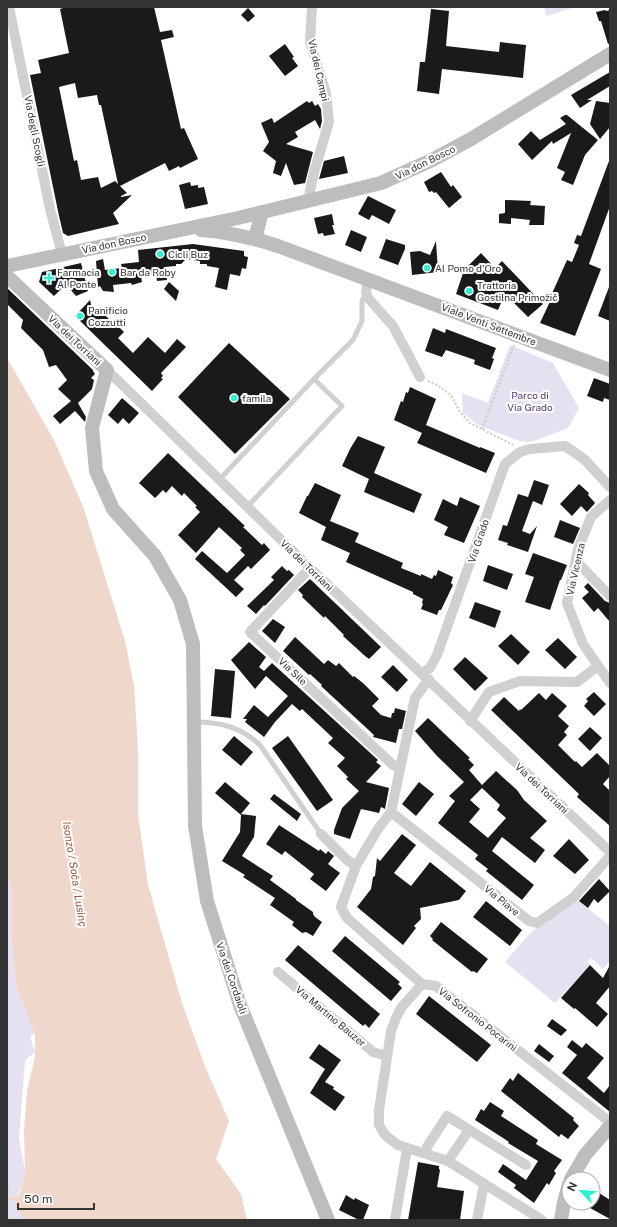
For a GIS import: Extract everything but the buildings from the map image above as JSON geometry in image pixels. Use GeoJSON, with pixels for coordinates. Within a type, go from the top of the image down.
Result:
{"type":"FeatureCollection","features":[{"type":"Feature","properties":{"kind":"street","name":"Via degli Scogli"},"geometry":{"type":"LineString","coordinates":[[10,7],[50,208],[62,254]]}},
{"type":"Feature","properties":{"kind":"street","name":"Via dei Campi"},"geometry":{"type":"LineString","coordinates":[[310,201],[309,196],[314,172],[329,122],[326,93],[310,42],[312,7]]}},
{"type":"Feature","properties":{"kind":"street","name":"Via don Bosco"},"geometry":{"type":"LineString","coordinates":[[220,226],[262,212],[381,183],[432,160],[471,139],[610,54]]}},
{"type":"Feature","properties":{"kind":"street"},"geometry":{"type":"LineString","coordinates":[[258,240],[257,231],[262,212]]}},
{"type":"Feature","properties":{"kind":"street","name":"Viale Venti Settembre"},"geometry":{"type":"LineString","coordinates":[[188,229],[220,226],[285,248],[367,285],[520,336],[610,370]]}},
{"type":"Feature","properties":{"kind":"street","name":"Via don Bosco"},"geometry":{"type":"LineString","coordinates":[[7,266],[188,229]]}},
{"type":"Feature","properties":{"kind":"street","name":"Via dei Torriani"},"geometry":{"type":"LineString","coordinates":[[7,276],[107,370],[310,568],[425,676],[470,721],[610,852]]}},
{"type":"Feature","properties":{"kind":"street"},"geometry":{"type":"LineString","coordinates":[[367,285],[372,303],[393,326],[420,377]]}},
{"type":"Feature","properties":{"kind":"street","name":"Via dei Cordaioli"},"geometry":{"type":"LineString","coordinates":[[107,370],[92,428],[96,471],[113,509],[155,556],[180,600],[193,644],[195,826],[207,902],[240,1005],[328,1220]]}},
{"type":"Feature","properties":{"kind":"street","name":"Via Grado"},"geometry":{"type":"LineString","coordinates":[[425,676],[437,655],[505,464],[520,452],[530,448],[564,446],[584,459],[610,487]]}},
{"type":"Feature","properties":{"kind":"street","name":"Via Vicenza"},"geometry":{"type":"LineString","coordinates":[[610,500],[590,516],[578,549],[567,603],[583,644],[610,683]]}},
{"type":"Feature","properties":{"kind":"street"},"geometry":{"type":"LineString","coordinates":[[576,561],[610,596]]}},
{"type":"Feature","properties":{"kind":"street","name":"Via Sile"},"geometry":{"type":"LineString","coordinates":[[310,568],[250,632],[393,766],[400,768]]}},
{"type":"Feature","properties":{"kind":"street"},"geometry":{"type":"LineString","coordinates":[[470,721],[489,692],[520,681],[577,682],[598,666]]}},
{"type":"Feature","properties":{"kind":"street"},"geometry":{"type":"LineString","coordinates":[[321,834],[347,860],[356,866],[378,828],[391,812],[415,698],[425,676]]}},
{"type":"Feature","properties":{"kind":"street","name":"Via Piave"},"geometry":{"type":"LineString","coordinates":[[391,812],[529,921],[537,923],[574,897],[610,856]]}},
{"type":"Feature","properties":{"kind":"street","name":"Via Sofronio Pocarini"},"geometry":{"type":"LineString","coordinates":[[356,866],[341,907],[347,918],[422,984],[436,986],[610,1122]]}},
{"type":"Feature","properties":{"kind":"street","name":"Via Martino Bauzer"},"geometry":{"type":"LineString","coordinates":[[278,972],[373,1052],[387,1056]]}},
{"type":"Feature","properties":{"kind":"street"},"geometry":{"type":"LineString","coordinates":[[422,984],[401,1008],[391,1031],[379,1110],[379,1125],[385,1135],[398,1146],[448,1161],[542,1220]]}},
{"type":"Feature","properties":{"kind":"street"},"geometry":{"type":"LineString","coordinates":[[425,1153],[427,1147],[447,1116],[526,1165]]}},
{"type":"Feature","properties":{"kind":"street"},"geometry":{"type":"LineString","coordinates":[[576,1171],[585,1155],[610,1126]]}},
{"type":"Feature","properties":{"kind":"street"},"geometry":{"type":"LineString","coordinates":[[448,1161],[469,1130]]}},
{"type":"Feature","properties":{"kind":"street"},"geometry":{"type":"LineString","coordinates":[[395,1220],[407,1149]]}},
{"type":"Feature","properties":{"kind":"street"},"geometry":{"type":"LineString","coordinates":[[477,1220],[484,1184]]}},
{"type":"Feature","properties":{"kind":"lane"},"geometry":{"type":"LineString","coordinates":[[219,480],[314,379],[353,340],[362,321],[362,301],[367,285]]}},
{"type":"Feature","properties":{"kind":"lane"},"geometry":{"type":"LineString","coordinates":[[247,507],[342,406],[314,379]]}},
{"type":"Feature","properties":{"kind":"lane"},"geometry":{"type":"LineString","coordinates":[[193,722],[206,722],[235,728],[260,745],[321,834]]}},
{"type":"Feature","properties":{"kind":"path"},"geometry":{"type":"LineString","coordinates":[[482,430],[512,348],[520,336]]}},
{"type":"Feature","properties":{"kind":"path"},"geometry":{"type":"LineString","coordinates":[[420,377],[451,396],[460,412],[470,423],[512,443],[520,452]]}},
{"type":"Feature","properties":{"kind":"green space"},"geometry":{"type":"Polygon","coordinates":[[[544,7],[572,7],[572,8],[546,16],[544,7]]]}},
{"type":"Feature","properties":{"kind":"green space","name":"Parco di Via Grado"},"geometry":{"type":"Polygon","coordinates":[[[510,345],[553,363],[579,408],[568,428],[531,442],[519,441],[478,425],[463,413],[462,393],[488,403],[510,345]]]}},
{"type":"Feature","properties":{"kind":"green space"},"geometry":{"type":"Polygon","coordinates":[[[7,876],[12,890],[12,943],[16,986],[35,1035],[30,1036],[35,1052],[25,1060],[19,1139],[26,1176],[14,1204],[24,1220],[7,1220],[7,876]]]}},
{"type":"Feature","properties":{"kind":"green space"},"geometry":{"type":"Polygon","coordinates":[[[577,900],[610,926],[610,961],[603,969],[591,958],[587,962],[590,965],[555,1003],[505,962],[532,931],[577,900]]]}},
{"type":"Feature","properties":{"kind":"water","name":"Isonzo / Soča / Lusinç"},"geometry":{"type":"Polygon","coordinates":[[[7,358],[55,442],[84,509],[125,641],[134,686],[138,749],[138,815],[148,885],[182,1003],[206,1069],[229,1121],[216,1159],[241,1194],[247,1220],[24,1220],[14,1204],[21,1190],[25,1173],[24,1130],[27,1091],[35,1056],[35,1035],[16,986],[12,943],[12,890],[7,876],[7,358]]]}},
{"type":"Feature","properties":{"kind":"waterway"},"geometry":{"type":"LineString","coordinates":[[7,1200],[19,1198]]}},
{"type":"Feature","properties":{"kind":"place","name":"Cicli Buz"},"geometry":{"type":"Point","coordinates":[160,254]}},
{"type":"Feature","properties":{"kind":"place","name":"Al Pomo d'Oro"},"geometry":{"type":"Point","coordinates":[427,268]}},
{"type":"Feature","properties":{"kind":"place","name":"Bar da Roby"},"geometry":{"type":"Point","coordinates":[112,272]}},
{"type":"Feature","properties":{"kind":"place","name":"Farmacia Al Ponte"},"geometry":{"type":"Point","coordinates":[49,278]}},
{"type":"Feature","properties":{"kind":"place","name":"Trattoria Gostilna Primožič"},"geometry":{"type":"Point","coordinates":[469,291]}},
{"type":"Feature","properties":{"kind":"place","name":"Panificio Cozzutti"},"geometry":{"type":"Point","coordinates":[80,316]}},
{"type":"Feature","properties":{"kind":"place","name":"famila"},"geometry":{"type":"Point","coordinates":[234,398]}}]}
